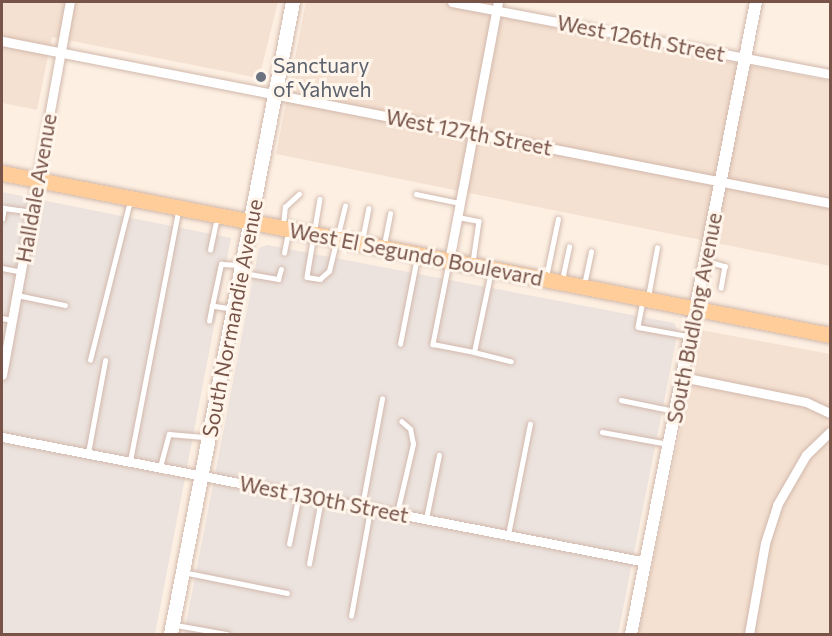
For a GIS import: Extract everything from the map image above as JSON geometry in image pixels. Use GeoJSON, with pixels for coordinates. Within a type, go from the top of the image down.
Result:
{"type":"FeatureCollection","features":[{"type":"Feature","properties":{"kind":"main road","name":"South Normandie Avenue"},"geometry":{"type":"LineString","coordinates":[[172,629],[293,2]]}},
{"type":"Feature","properties":{"kind":"main road","name":"West El Segundo Boulevard"},"geometry":{"type":"LineString","coordinates":[[2,173],[831,335]]}},
{"type":"Feature","properties":{"kind":"street","name":"Halldale Avenue"},"geometry":{"type":"LineString","coordinates":[[2,374],[39,180],[59,52],[70,2]]}},
{"type":"Feature","properties":{"kind":"street","name":"West 126th Street"},"geometry":{"type":"LineString","coordinates":[[452,2],[497,6],[831,74]]}},
{"type":"Feature","properties":{"kind":"street","name":"South Budlong Avenue"},"geometry":{"type":"LineString","coordinates":[[631,634],[756,2]]}},
{"type":"Feature","properties":{"kind":"street"},"geometry":{"type":"LineString","coordinates":[[449,261],[497,6]]}},
{"type":"Feature","properties":{"kind":"street","name":"West 127th Street"},"geometry":{"type":"LineString","coordinates":[[2,41],[831,203]]}},
{"type":"Feature","properties":{"kind":"street"},"geometry":{"type":"LineString","coordinates":[[682,377],[806,402],[831,413]]}},
{"type":"Feature","properties":{"kind":"street"},"geometry":{"type":"LineString","coordinates":[[749,634],[765,543],[777,505],[806,455],[831,432]]}},
{"type":"Feature","properties":{"kind":"street","name":"West 130th Street"},"geometry":{"type":"LineString","coordinates":[[2,437],[646,562]]}},
{"type":"Feature","properties":{"kind":"lane"},"geometry":{"type":"LineString","coordinates":[[284,253],[285,207],[299,194]]}},
{"type":"Feature","properties":{"kind":"lane"},"geometry":{"type":"LineString","coordinates":[[416,194],[460,203]]}},
{"type":"Feature","properties":{"kind":"lane"},"geometry":{"type":"LineString","coordinates":[[90,360],[130,199]]}},
{"type":"Feature","properties":{"kind":"lane"},"geometry":{"type":"LineString","coordinates":[[320,199],[306,273],[314,278],[320,279],[329,271],[345,206]]}},
{"type":"Feature","properties":{"kind":"lane"},"geometry":{"type":"LineString","coordinates":[[2,219],[4,208],[33,212]]}},
{"type":"Feature","properties":{"kind":"lane"},"geometry":{"type":"LineString","coordinates":[[130,461],[179,208]]}},
{"type":"Feature","properties":{"kind":"lane"},"geometry":{"type":"LineString","coordinates":[[362,243],[368,209]]}},
{"type":"Feature","properties":{"kind":"lane"},"geometry":{"type":"LineString","coordinates":[[384,248],[390,214]]}},
{"type":"Feature","properties":{"kind":"lane"},"geometry":{"type":"LineString","coordinates":[[210,250],[218,216]]}},
{"type":"Feature","properties":{"kind":"lane"},"geometry":{"type":"LineString","coordinates":[[458,217],[479,221],[472,265]]}},
{"type":"Feature","properties":{"kind":"lane"},"geometry":{"type":"LineString","coordinates":[[553,281],[558,219]]}},
{"type":"Feature","properties":{"kind":"lane"},"geometry":{"type":"LineString","coordinates":[[553,281],[569,247]]}},
{"type":"Feature","properties":{"kind":"lane"},"geometry":{"type":"LineString","coordinates":[[657,248],[638,327],[691,336]]}},
{"type":"Feature","properties":{"kind":"lane"},"geometry":{"type":"LineString","coordinates":[[583,287],[591,252]]}},
{"type":"Feature","properties":{"kind":"lane"},"geometry":{"type":"LineString","coordinates":[[400,344],[418,254]]}},
{"type":"Feature","properties":{"kind":"lane"},"geometry":{"type":"LineString","coordinates":[[449,261],[433,344],[511,361]]}},
{"type":"Feature","properties":{"kind":"lane"},"geometry":{"type":"LineString","coordinates":[[706,261],[724,266],[721,288]]}},
{"type":"Feature","properties":{"kind":"lane"},"geometry":{"type":"LineString","coordinates":[[209,321],[221,264],[278,279],[281,269]]}},
{"type":"Feature","properties":{"kind":"lane"},"geometry":{"type":"LineString","coordinates":[[2,268],[21,272]]}},
{"type":"Feature","properties":{"kind":"lane"},"geometry":{"type":"LineString","coordinates":[[474,352],[491,269]]}},
{"type":"Feature","properties":{"kind":"lane"},"geometry":{"type":"LineString","coordinates":[[17,295],[65,305]]}},
{"type":"Feature","properties":{"kind":"lane"},"geometry":{"type":"LineString","coordinates":[[212,306],[234,310]]}},
{"type":"Feature","properties":{"kind":"lane"},"geometry":{"type":"LineString","coordinates":[[2,318],[12,320]]}},
{"type":"Feature","properties":{"kind":"lane"},"geometry":{"type":"LineString","coordinates":[[88,453],[105,361]]}},
{"type":"Feature","properties":{"kind":"lane"},"geometry":{"type":"LineString","coordinates":[[351,616],[382,399]]}},
{"type":"Feature","properties":{"kind":"lane"},"geometry":{"type":"LineString","coordinates":[[621,400],[675,411]]}},
{"type":"Feature","properties":{"kind":"lane"},"geometry":{"type":"LineString","coordinates":[[397,513],[414,436],[402,422]]}},
{"type":"Feature","properties":{"kind":"lane"},"geometry":{"type":"LineString","coordinates":[[508,535],[530,424]]}},
{"type":"Feature","properties":{"kind":"lane"},"geometry":{"type":"LineString","coordinates":[[602,432],[669,444]]}},
{"type":"Feature","properties":{"kind":"lane"},"geometry":{"type":"LineString","coordinates":[[160,467],[169,434],[209,438]]}},
{"type":"Feature","properties":{"kind":"lane"},"geometry":{"type":"LineString","coordinates":[[426,519],[439,455]]}},
{"type":"Feature","properties":{"kind":"lane"},"geometry":{"type":"LineString","coordinates":[[289,544],[299,494]]}},
{"type":"Feature","properties":{"kind":"lane"},"geometry":{"type":"LineString","coordinates":[[309,564],[321,498]]}},
{"type":"Feature","properties":{"kind":"lane"},"geometry":{"type":"LineString","coordinates":[[183,572],[287,593]]}},
{"type":"Feature","properties":{"kind":"lane"},"geometry":{"type":"LineString","coordinates":[[172,629],[227,634]]}},
{"type":"Feature","properties":{"kind":"shaded area"},"geometry":{"type":"Polygon","coordinates":[[[2,2],[278,2],[259,78],[52,37],[37,110],[2,103],[2,2]]]}},
{"type":"Feature","properties":{"kind":"shaded area"},"geometry":{"type":"Polygon","coordinates":[[[306,2],[450,2],[449,7],[830,81],[830,266],[276,154],[306,2]]]}},
{"type":"Feature","properties":{"kind":"shaded area"},"geometry":{"type":"Polygon","coordinates":[[[2,192],[231,238],[155,634],[2,634],[2,192]]]}},
{"type":"Feature","properties":{"kind":"shaded area"},"geometry":{"type":"Polygon","coordinates":[[[267,245],[674,323],[678,331],[618,634],[184,634],[259,248],[267,245]]]}},
{"type":"Feature","properties":{"kind":"shaded area"},"geometry":{"type":"Polygon","coordinates":[[[701,330],[830,354],[830,634],[638,634],[701,330]]]}},
{"type":"Feature","properties":{"kind":"place","name":"Sanctuary of Yahweh"},"geometry":{"type":"Point","coordinates":[261,77]}}]}
